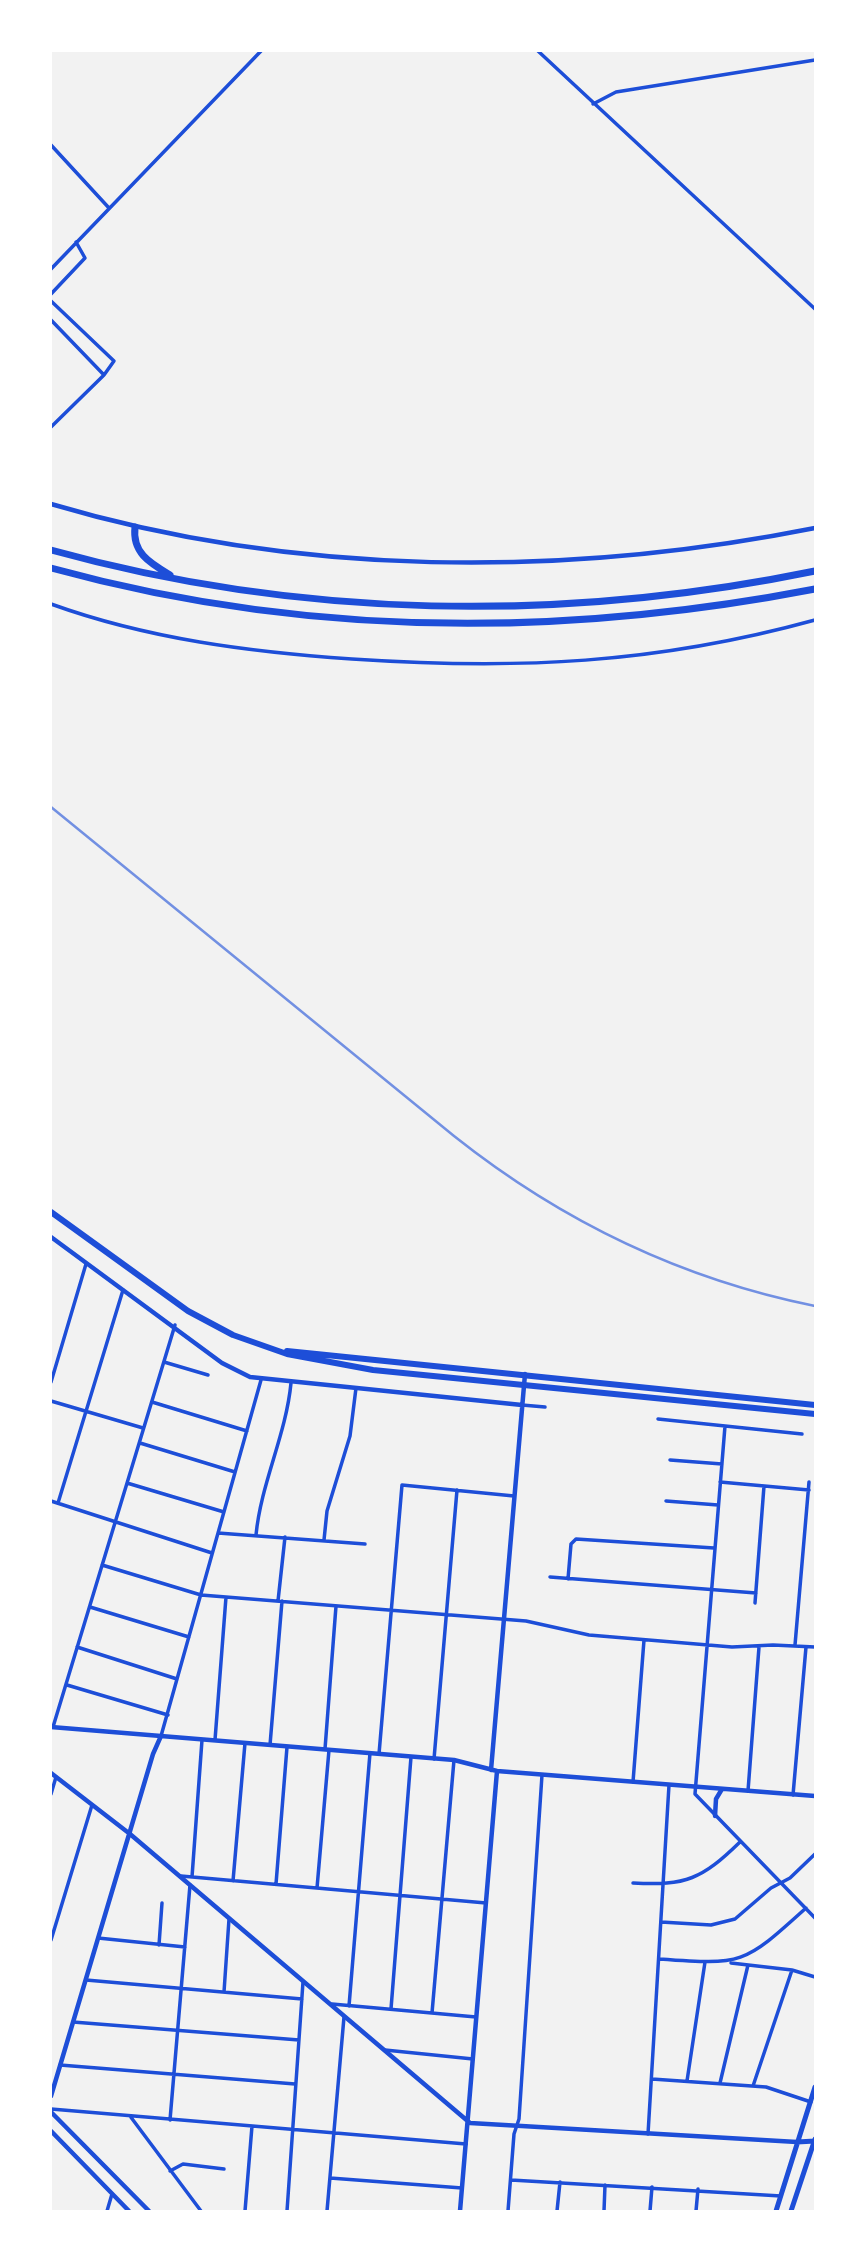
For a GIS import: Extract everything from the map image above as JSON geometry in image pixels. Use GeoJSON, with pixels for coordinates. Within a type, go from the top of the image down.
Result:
{"type":"FeatureCollection","features":[{"type":"Feature","properties":{"kind":"highway"},"geometry":{"type":"LineString","coordinates":[[135,527],[135,544],[143,557],[177,579]]}},
{"type":"Feature","properties":{"kind":"highway"},"geometry":{"type":"LineString","coordinates":[[51,550],[177,579],[324,600],[403,606],[511,607],[654,597],[815,571]]}},
{"type":"Feature","properties":{"kind":"highway"},"geometry":{"type":"LineString","coordinates":[[51,568],[212,604],[293,615],[411,624],[502,624],[604,619],[718,606],[815,589]]}},
{"type":"Feature","properties":{"kind":"main road"},"geometry":{"type":"LineString","coordinates":[[51,1212],[188,1311],[233,1335],[267,1349],[352,1368],[815,1414]]}},
{"type":"Feature","properties":{"kind":"main road"},"geometry":{"type":"LineString","coordinates":[[267,1349],[815,1405]]}},
{"type":"Feature","properties":{"kind":"main road"},"geometry":{"type":"LineString","coordinates":[[776,2211],[815,2087]]}},
{"type":"Feature","properties":{"kind":"main road"},"geometry":{"type":"LineString","coordinates":[[791,2211],[815,2141],[797,2142]]}},
{"type":"Feature","properties":{"kind":"street"},"geometry":{"type":"LineString","coordinates":[[51,269],[260,51]]}},
{"type":"Feature","properties":{"kind":"street"},"geometry":{"type":"LineString","coordinates":[[538,51],[815,309]]}},
{"type":"Feature","properties":{"kind":"street"},"geometry":{"type":"LineString","coordinates":[[593,104],[616,93],[815,60]]}},
{"type":"Feature","properties":{"kind":"street"},"geometry":{"type":"LineString","coordinates":[[51,145],[109,209]]}},
{"type":"Feature","properties":{"kind":"street"},"geometry":{"type":"LineString","coordinates":[[51,294],[85,258],[76,242]]}},
{"type":"Feature","properties":{"kind":"street"},"geometry":{"type":"LineString","coordinates":[[51,301],[114,361],[51,426]]}},
{"type":"Feature","properties":{"kind":"street"},"geometry":{"type":"LineString","coordinates":[[51,320],[104,374]]}},
{"type":"Feature","properties":{"kind":"street"},"geometry":{"type":"LineString","coordinates":[[51,504],[135,527],[225,544],[307,554],[476,563],[640,554],[815,528]]}},
{"type":"Feature","properties":{"kind":"street"},"geometry":{"type":"LineString","coordinates":[[51,604],[118,625],[233,648],[453,666],[621,658],[718,643],[815,621]]}},
{"type":"Feature","properties":{"kind":"street"},"geometry":{"type":"LineString","coordinates":[[51,1237],[175,1325],[231,1369],[261,1380],[545,1407]]}},
{"type":"Feature","properties":{"kind":"street"},"geometry":{"type":"LineString","coordinates":[[51,1382],[86,1263]]}},
{"type":"Feature","properties":{"kind":"street"},"geometry":{"type":"LineString","coordinates":[[58,1503],[123,1290]]}},
{"type":"Feature","properties":{"kind":"street"},"geometry":{"type":"LineString","coordinates":[[175,1325],[52,1727],[454,1760],[494,1770],[542,1775],[815,1797]]}},
{"type":"Feature","properties":{"kind":"street"},"geometry":{"type":"LineString","coordinates":[[164,1362],[208,1375]]}},
{"type":"Feature","properties":{"kind":"street"},"geometry":{"type":"LineString","coordinates":[[460,2211],[525,1374]]}},
{"type":"Feature","properties":{"kind":"street"},"geometry":{"type":"LineString","coordinates":[[51,2096],[161,1736],[261,1380]]}},
{"type":"Feature","properties":{"kind":"street"},"geometry":{"type":"LineString","coordinates":[[256,1535],[260,1504],[286,1422],[290,1382]]}},
{"type":"Feature","properties":{"kind":"street"},"geometry":{"type":"LineString","coordinates":[[324,1540],[327,1511],[350,1436],[356,1388]]}},
{"type":"Feature","properties":{"kind":"street"},"geometry":{"type":"LineString","coordinates":[[51,1401],[144,1429]]}},
{"type":"Feature","properties":{"kind":"street"},"geometry":{"type":"LineString","coordinates":[[152,1402],[247,1431]]}},
{"type":"Feature","properties":{"kind":"street"},"geometry":{"type":"LineString","coordinates":[[658,1419],[802,1434]]}},
{"type":"Feature","properties":{"kind":"street"},"geometry":{"type":"LineString","coordinates":[[725,1426],[694,1787],[698,1798],[815,1918]]}},
{"type":"Feature","properties":{"kind":"street"},"geometry":{"type":"LineString","coordinates":[[139,1442],[235,1472]]}},
{"type":"Feature","properties":{"kind":"street"},"geometry":{"type":"LineString","coordinates":[[670,1460],[722,1464]]}},
{"type":"Feature","properties":{"kind":"street"},"geometry":{"type":"LineString","coordinates":[[720,1482],[809,1490]]}},
{"type":"Feature","properties":{"kind":"street"},"geometry":{"type":"LineString","coordinates":[[795,1645],[809,1482]]}},
{"type":"Feature","properties":{"kind":"street"},"geometry":{"type":"LineString","coordinates":[[127,1483],[224,1512]]}},
{"type":"Feature","properties":{"kind":"street"},"geometry":{"type":"LineString","coordinates":[[379,1754],[402,1485],[514,1496]]}},
{"type":"Feature","properties":{"kind":"street"},"geometry":{"type":"LineString","coordinates":[[755,1602],[764,1486]]}},
{"type":"Feature","properties":{"kind":"street"},"geometry":{"type":"LineString","coordinates":[[434,1759],[457,1490]]}},
{"type":"Feature","properties":{"kind":"street"},"geometry":{"type":"LineString","coordinates":[[51,1501],[212,1553]]}},
{"type":"Feature","properties":{"kind":"street"},"geometry":{"type":"LineString","coordinates":[[666,1501],[718,1505]]}},
{"type":"Feature","properties":{"kind":"street"},"geometry":{"type":"LineString","coordinates":[[807,1505],[815,1506]]}},
{"type":"Feature","properties":{"kind":"street"},"geometry":{"type":"LineString","coordinates":[[218,1533],[365,1544]]}},
{"type":"Feature","properties":{"kind":"street"},"geometry":{"type":"LineString","coordinates":[[270,1745],[285,1537]]}},
{"type":"Feature","properties":{"kind":"street"},"geometry":{"type":"LineString","coordinates":[[568,1579],[571,1544],[576,1539],[714,1548]]}},
{"type":"Feature","properties":{"kind":"street"},"geometry":{"type":"LineString","coordinates":[[102,1565],[201,1595],[504,1619],[589,1635],[644,1640],[706,1645],[815,1647]]}},
{"type":"Feature","properties":{"kind":"street"},"geometry":{"type":"LineString","coordinates":[[550,1577],[756,1593]]}},
{"type":"Feature","properties":{"kind":"street"},"geometry":{"type":"LineString","coordinates":[[215,1740],[226,1597]]}},
{"type":"Feature","properties":{"kind":"street"},"geometry":{"type":"LineString","coordinates":[[317,1888],[336,1606]]}},
{"type":"Feature","properties":{"kind":"street"},"geometry":{"type":"LineString","coordinates":[[90,1607],[189,1637]]}},
{"type":"Feature","properties":{"kind":"street"},"geometry":{"type":"LineString","coordinates":[[632,1782],[644,1640]]}},
{"type":"Feature","properties":{"kind":"street"},"geometry":{"type":"LineString","coordinates":[[748,1791],[759,1646]]}},
{"type":"Feature","properties":{"kind":"street"},"geometry":{"type":"LineString","coordinates":[[793,1795],[806,1646]]}},
{"type":"Feature","properties":{"kind":"street"},"geometry":{"type":"LineString","coordinates":[[78,1647],[177,1679]]}},
{"type":"Feature","properties":{"kind":"street"},"geometry":{"type":"LineString","coordinates":[[67,1685],[167,1715]]}},
{"type":"Feature","properties":{"kind":"street"},"geometry":{"type":"LineString","coordinates":[[192,1877],[202,1739]]}},
{"type":"Feature","properties":{"kind":"street"},"geometry":{"type":"LineString","coordinates":[[233,1881],[245,1743]]}},
{"type":"Feature","properties":{"kind":"street"},"geometry":{"type":"LineString","coordinates":[[276,1884],[287,1746]]}},
{"type":"Feature","properties":{"kind":"street"},"geometry":{"type":"LineString","coordinates":[[349,2006],[370,1753]]}},
{"type":"Feature","properties":{"kind":"street"},"geometry":{"type":"LineString","coordinates":[[391,2010],[411,1757]]}},
{"type":"Feature","properties":{"kind":"street"},"geometry":{"type":"LineString","coordinates":[[432,2013],[454,1760]]}},
{"type":"Feature","properties":{"kind":"street"},"geometry":{"type":"LineString","coordinates":[[51,1794],[53,1775]]}},
{"type":"Feature","properties":{"kind":"street"},"geometry":{"type":"LineString","coordinates":[[53,1775],[130,1834],[468,2121],[517,2127],[797,2142]]}},
{"type":"Feature","properties":{"kind":"street"},"geometry":{"type":"LineString","coordinates":[[508,2211],[517,2127],[542,1775]]}},
{"type":"Feature","properties":{"kind":"street"},"geometry":{"type":"LineString","coordinates":[[648,2134],[669,1785]]}},
{"type":"Feature","properties":{"kind":"street"},"geometry":{"type":"LineString","coordinates":[[715,1816],[716,1799],[723,1789]]}},
{"type":"Feature","properties":{"kind":"street"},"geometry":{"type":"LineString","coordinates":[[51,1940],[92,1804]]}},
{"type":"Feature","properties":{"kind":"street"},"geometry":{"type":"LineString","coordinates":[[632,1883],[663,1885],[704,1874],[740,1842]]}},
{"type":"Feature","properties":{"kind":"street"},"geometry":{"type":"LineString","coordinates":[[661,1923],[711,1925],[729,1922],[815,1854]]}},
{"type":"Feature","properties":{"kind":"street"},"geometry":{"type":"LineString","coordinates":[[178,1876],[486,1903]]}},
{"type":"Feature","properties":{"kind":"street"},"geometry":{"type":"LineString","coordinates":[[170,2120],[190,1885]]}},
{"type":"Feature","properties":{"kind":"street"},"geometry":{"type":"LineString","coordinates":[[159,1945],[162,1903]]}},
{"type":"Feature","properties":{"kind":"street"},"geometry":{"type":"LineString","coordinates":[[722,1963],[743,1958],[759,1950],[806,1908]]}},
{"type":"Feature","properties":{"kind":"street"},"geometry":{"type":"LineString","coordinates":[[223,1992],[229,1919]]}},
{"type":"Feature","properties":{"kind":"street"},"geometry":{"type":"LineString","coordinates":[[98,1938],[185,1947]]}},
{"type":"Feature","properties":{"kind":"street"},"geometry":{"type":"LineString","coordinates":[[659,1959],[792,1970],[815,1977]]}},
{"type":"Feature","properties":{"kind":"street"},"geometry":{"type":"LineString","coordinates":[[687,2081],[705,1962]]}},
{"type":"Feature","properties":{"kind":"street"},"geometry":{"type":"LineString","coordinates":[[720,2083],[748,1965]]}},
{"type":"Feature","properties":{"kind":"street"},"geometry":{"type":"LineString","coordinates":[[753,2085],[792,1970]]}},
{"type":"Feature","properties":{"kind":"street"},"geometry":{"type":"LineString","coordinates":[[86,1980],[302,1999]]}},
{"type":"Feature","properties":{"kind":"street"},"geometry":{"type":"LineString","coordinates":[[287,2211],[303,1982]]}},
{"type":"Feature","properties":{"kind":"street"},"geometry":{"type":"LineString","coordinates":[[329,2004],[476,2017]]}},
{"type":"Feature","properties":{"kind":"street"},"geometry":{"type":"LineString","coordinates":[[327,2211],[344,2017]]}},
{"type":"Feature","properties":{"kind":"street"},"geometry":{"type":"LineString","coordinates":[[73,2022],[299,2040]]}},
{"type":"Feature","properties":{"kind":"street"},"geometry":{"type":"LineString","coordinates":[[383,2049],[473,2059]]}},
{"type":"Feature","properties":{"kind":"street"},"geometry":{"type":"LineString","coordinates":[[60,2065],[295,2084]]}},
{"type":"Feature","properties":{"kind":"street"},"geometry":{"type":"LineString","coordinates":[[652,2079],[753,2085],[811,2102]]}},
{"type":"Feature","properties":{"kind":"street"},"geometry":{"type":"LineString","coordinates":[[51,2111],[466,2144]]}},
{"type":"Feature","properties":{"kind":"street"},"geometry":{"type":"LineString","coordinates":[[51,2111],[149,2211]]}},
{"type":"Feature","properties":{"kind":"street"},"geometry":{"type":"LineString","coordinates":[[130,2116],[201,2211]]}},
{"type":"Feature","properties":{"kind":"street"},"geometry":{"type":"LineString","coordinates":[[245,2211],[252,2126]]}},
{"type":"Feature","properties":{"kind":"street"},"geometry":{"type":"LineString","coordinates":[[51,2131],[129,2211]]}},
{"type":"Feature","properties":{"kind":"street"},"geometry":{"type":"LineString","coordinates":[[170,2171],[183,2164],[224,2169]]}},
{"type":"Feature","properties":{"kind":"street"},"geometry":{"type":"LineString","coordinates":[[330,2178],[462,2188]]}},
{"type":"Feature","properties":{"kind":"street"},"geometry":{"type":"LineString","coordinates":[[511,2180],[781,2196]]}},
{"type":"Feature","properties":{"kind":"street"},"geometry":{"type":"LineString","coordinates":[[557,2211],[559,2182]]}},
{"type":"Feature","properties":{"kind":"street"},"geometry":{"type":"LineString","coordinates":[[604,2211],[605,2185]]}},
{"type":"Feature","properties":{"kind":"street"},"geometry":{"type":"LineString","coordinates":[[650,2211],[652,2187]]}},
{"type":"Feature","properties":{"kind":"street"},"geometry":{"type":"LineString","coordinates":[[696,2211],[698,2189]]}},
{"type":"Feature","properties":{"kind":"street"},"geometry":{"type":"LineString","coordinates":[[107,2211],[112,2194]]}},
{"type":"Feature","properties":{"kind":"railway"},"geometry":{"type":"LineString","coordinates":[[51,807],[454,1136],[537,1195],[624,1243],[670,1263],[717,1280],[815,1306]]}}]}
